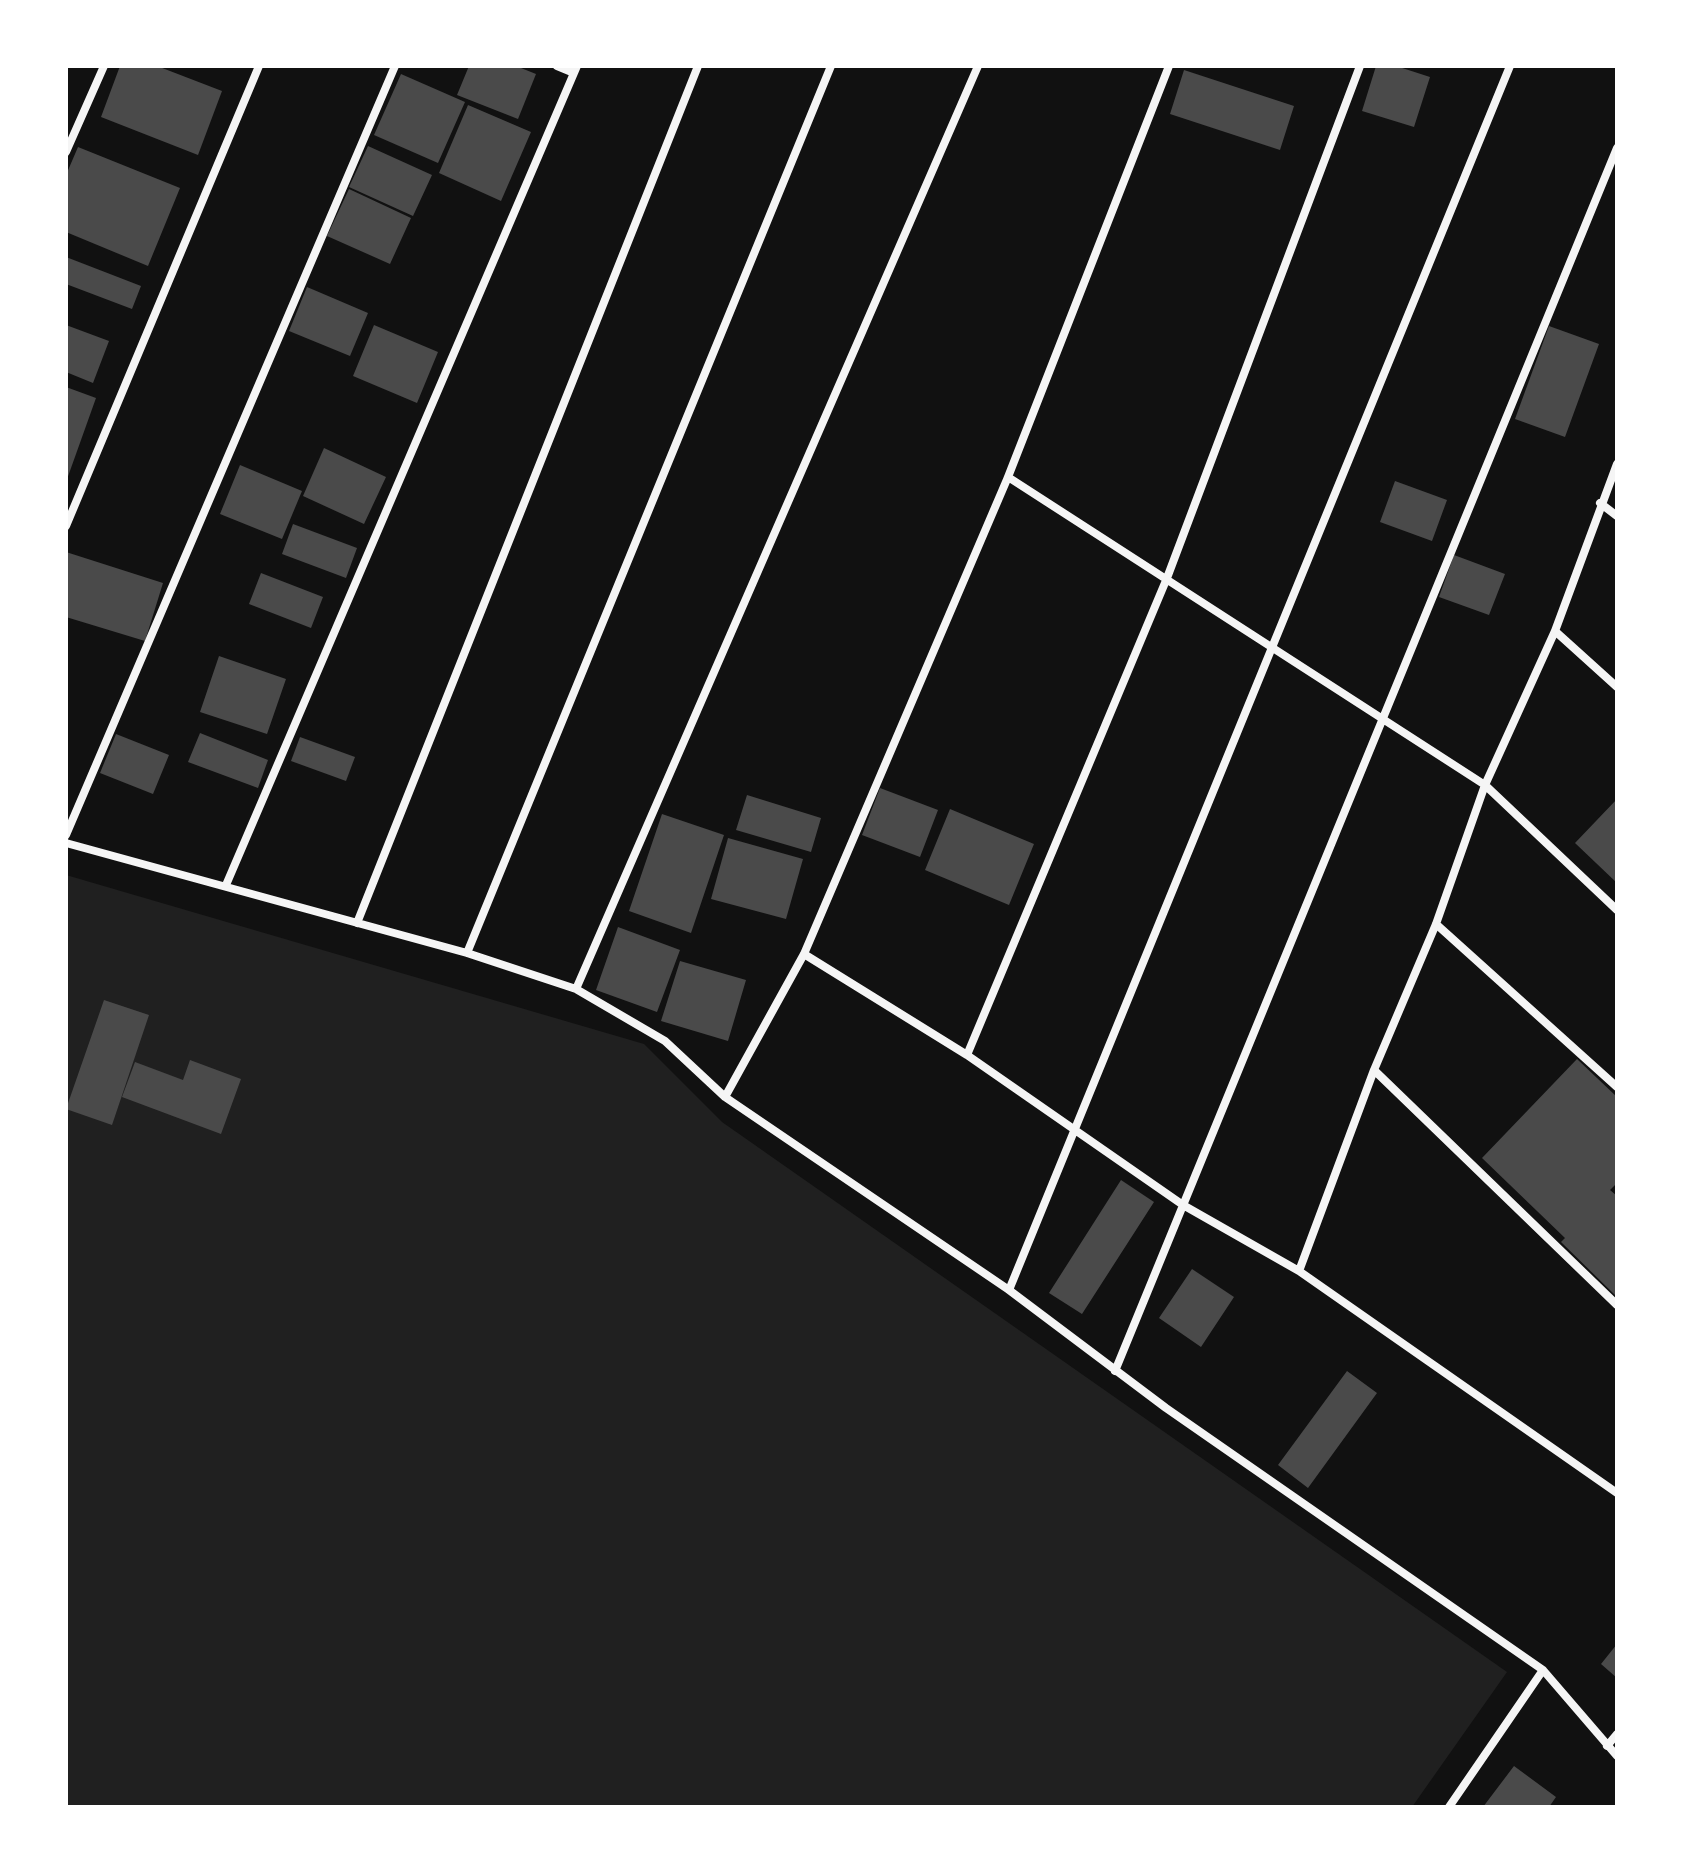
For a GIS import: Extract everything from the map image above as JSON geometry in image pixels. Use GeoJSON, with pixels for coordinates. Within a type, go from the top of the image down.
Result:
{"type":"FeatureCollection","features":[{"type":"Feature","properties":{"kind":"street"},"geometry":{"type":"LineString","coordinates":[[66,152],[104,66]]}},
{"type":"Feature","properties":{"kind":"street"},"geometry":{"type":"LineString","coordinates":[[66,526],[259,66]]}},
{"type":"Feature","properties":{"kind":"street"},"geometry":{"type":"LineString","coordinates":[[66,835],[395,66]]}},
{"type":"Feature","properties":{"kind":"street"},"geometry":{"type":"LineString","coordinates":[[226,885],[575,70],[557,66]]}},
{"type":"Feature","properties":{"kind":"street"},"geometry":{"type":"LineString","coordinates":[[357,923],[698,66]]}},
{"type":"Feature","properties":{"kind":"street"},"geometry":{"type":"LineString","coordinates":[[467,953],[831,66]]}},
{"type":"Feature","properties":{"kind":"street"},"geometry":{"type":"LineString","coordinates":[[576,989],[978,66]]}},
{"type":"Feature","properties":{"kind":"street"},"geometry":{"type":"LineString","coordinates":[[725,1097],[804,954],[1008,477],[1169,66]]}},
{"type":"Feature","properties":{"kind":"street"},"geometry":{"type":"LineString","coordinates":[[967,1055],[1167,578],[1360,66]]}},
{"type":"Feature","properties":{"kind":"street"},"geometry":{"type":"LineString","coordinates":[[1009,1290],[1076,1133],[1510,66]]}},
{"type":"Feature","properties":{"kind":"street"},"geometry":{"type":"LineString","coordinates":[[1115,1371],[1617,148]]}},
{"type":"Feature","properties":{"kind":"street"},"geometry":{"type":"LineString","coordinates":[[1299,1271],[1374,1070],[1436,924],[1485,785],[1555,631],[1617,464]]}},
{"type":"Feature","properties":{"kind":"street"},"geometry":{"type":"LineString","coordinates":[[1008,477],[1485,785],[1617,910]]}},
{"type":"Feature","properties":{"kind":"street"},"geometry":{"type":"LineString","coordinates":[[1600,503],[1617,516]]}},
{"type":"Feature","properties":{"kind":"street"},"geometry":{"type":"LineString","coordinates":[[1555,631],[1617,687]]}},
{"type":"Feature","properties":{"kind":"street"},"geometry":{"type":"LineString","coordinates":[[66,843],[467,953],[576,989],[665,1041],[725,1097],[1009,1290],[1115,1371],[1543,1670],[1617,1756]]}},
{"type":"Feature","properties":{"kind":"street"},"geometry":{"type":"LineString","coordinates":[[1436,924],[1617,1087]]}},
{"type":"Feature","properties":{"kind":"street"},"geometry":{"type":"LineString","coordinates":[[804,954],[967,1055],[1183,1205],[1299,1271],[1617,1493]]}},
{"type":"Feature","properties":{"kind":"street"},"geometry":{"type":"LineString","coordinates":[[1374,1070],[1617,1305]]}},
{"type":"Feature","properties":{"kind":"street"},"geometry":{"type":"LineString","coordinates":[[1449,1807],[1543,1670]]}},
{"type":"Feature","properties":{"kind":"street"},"geometry":{"type":"LineString","coordinates":[[1607,1746],[1617,1734]]}},
{"type":"Feature","properties":{"kind":"shaded area"},"geometry":{"type":"Polygon","coordinates":[[[66,875],[644,1044],[722,1122],[1507,1672],[1412,1807],[66,1807],[66,875]]]}},
{"type":"Feature","properties":{"kind":"building"},"geometry":{"type":"Polygon","coordinates":[[[120,66],[157,66],[222,91],[198,155],[101,117],[120,66]]]}},
{"type":"Feature","properties":{"kind":"building"},"geometry":{"type":"Polygon","coordinates":[[[469,66],[516,66],[536,74],[518,119],[457,95],[469,66]]]}},
{"type":"Feature","properties":{"kind":"building"},"geometry":{"type":"Polygon","coordinates":[[[1376,66],[1396,66],[1430,77],[1414,127],[1362,111],[1376,66]]]}},
{"type":"Feature","properties":{"kind":"building"},"geometry":{"type":"Polygon","coordinates":[[[1184,70],[1294,106],[1280,150],[1170,114],[1184,70]]]}},
{"type":"Feature","properties":{"kind":"building"},"geometry":{"type":"Polygon","coordinates":[[[401,74],[465,102],[438,163],[374,135],[401,74]]]}},
{"type":"Feature","properties":{"kind":"building"},"geometry":{"type":"Polygon","coordinates":[[[468,105],[531,132],[501,201],[439,173],[468,105]]]}},
{"type":"Feature","properties":{"kind":"building"},"geometry":{"type":"Polygon","coordinates":[[[368,146],[432,175],[413,216],[349,187],[368,146]]]}},
{"type":"Feature","properties":{"kind":"building"},"geometry":{"type":"Polygon","coordinates":[[[78,147],[180,188],[148,266],[66,232],[66,175],[78,147]]]}},
{"type":"Feature","properties":{"kind":"building"},"geometry":{"type":"Polygon","coordinates":[[[349,189],[411,218],[390,264],[327,236],[349,189]]]}},
{"type":"Feature","properties":{"kind":"building"},"geometry":{"type":"Polygon","coordinates":[[[66,257],[141,286],[132,309],[66,284],[66,257]]]}},
{"type":"Feature","properties":{"kind":"building"},"geometry":{"type":"Polygon","coordinates":[[[307,287],[368,313],[350,356],[289,331],[307,287]]]}},
{"type":"Feature","properties":{"kind":"building"},"geometry":{"type":"Polygon","coordinates":[[[66,325],[109,341],[93,383],[66,372],[66,325]]]}},
{"type":"Feature","properties":{"kind":"building"},"geometry":{"type":"Polygon","coordinates":[[[374,325],[438,352],[417,403],[353,376],[374,325]]]}},
{"type":"Feature","properties":{"kind":"building"},"geometry":{"type":"Polygon","coordinates":[[[1549,326],[1599,344],[1565,437],[1515,419],[1549,326]]]}},
{"type":"Feature","properties":{"kind":"building"},"geometry":{"type":"Polygon","coordinates":[[[66,387],[96,398],[66,482],[66,387]]]}},
{"type":"Feature","properties":{"kind":"building"},"geometry":{"type":"Polygon","coordinates":[[[324,448],[386,477],[364,524],[303,496],[324,448]]]}},
{"type":"Feature","properties":{"kind":"building"},"geometry":{"type":"Polygon","coordinates":[[[240,465],[302,491],[282,539],[220,514],[240,465]]]}},
{"type":"Feature","properties":{"kind":"building"},"geometry":{"type":"Polygon","coordinates":[[[1395,481],[1447,500],[1432,541],[1380,522],[1395,481]]]}},
{"type":"Feature","properties":{"kind":"building"},"geometry":{"type":"Polygon","coordinates":[[[293,524],[357,548],[346,578],[282,554],[293,524]]]}},
{"type":"Feature","properties":{"kind":"building"},"geometry":{"type":"Polygon","coordinates":[[[66,552],[163,583],[145,641],[66,617],[66,552]]]}},
{"type":"Feature","properties":{"kind":"building"},"geometry":{"type":"Polygon","coordinates":[[[1454,555],[1505,574],[1489,615],[1439,597],[1454,555]]]}},
{"type":"Feature","properties":{"kind":"building"},"geometry":{"type":"Polygon","coordinates":[[[261,573],[323,597],[311,628],[249,604],[261,573]]]}},
{"type":"Feature","properties":{"kind":"building"},"geometry":{"type":"Polygon","coordinates":[[[219,656],[286,679],[267,734],[200,712],[219,656]]]}},
{"type":"Feature","properties":{"kind":"building"},"geometry":{"type":"Polygon","coordinates":[[[200,733],[268,760],[258,788],[188,762],[200,733]]]}},
{"type":"Feature","properties":{"kind":"building"},"geometry":{"type":"Polygon","coordinates":[[[116,734],[169,755],[153,794],[100,773],[116,734]]]}},
{"type":"Feature","properties":{"kind":"building"},"geometry":{"type":"Polygon","coordinates":[[[300,737],[355,757],[346,781],[291,761],[300,737]]]}},
{"type":"Feature","properties":{"kind":"building"},"geometry":{"type":"Polygon","coordinates":[[[880,788],[938,810],[920,857],[862,835],[880,788]]]}},
{"type":"Feature","properties":{"kind":"building"},"geometry":{"type":"Polygon","coordinates":[[[747,795],[821,818],[811,852],[736,830],[747,795]]]}},
{"type":"Feature","properties":{"kind":"building"},"geometry":{"type":"Polygon","coordinates":[[[1617,799],[1617,883],[1575,843],[1617,799]]]}},
{"type":"Feature","properties":{"kind":"building"},"geometry":{"type":"Polygon","coordinates":[[[950,809],[1034,844],[1009,905],[925,870],[950,809]]]}},
{"type":"Feature","properties":{"kind":"building"},"geometry":{"type":"Polygon","coordinates":[[[662,814],[724,835],[691,933],[629,911],[662,814]]]}},
{"type":"Feature","properties":{"kind":"building"},"geometry":{"type":"Polygon","coordinates":[[[728,838],[803,859],[786,919],[711,899],[728,838]]]}},
{"type":"Feature","properties":{"kind":"building"},"geometry":{"type":"Polygon","coordinates":[[[618,927],[680,950],[657,1012],[596,990],[618,927]]]}},
{"type":"Feature","properties":{"kind":"building"},"geometry":{"type":"Polygon","coordinates":[[[680,961],[746,980],[728,1041],[661,1021],[680,961]]]}},
{"type":"Feature","properties":{"kind":"building"},"geometry":{"type":"Polygon","coordinates":[[[104,1000],[149,1015],[112,1125],[66,1109],[104,1000]]]}},
{"type":"Feature","properties":{"kind":"building"},"geometry":{"type":"Polygon","coordinates":[[[1577,1059],[1617,1097],[1617,1183],[1610,1190],[1617,1196],[1617,1297],[1561,1242],[1565,1238],[1482,1158],[1577,1059]]]}},
{"type":"Feature","properties":{"kind":"building"},"geometry":{"type":"Polygon","coordinates":[[[190,1060],[241,1079],[221,1134],[122,1097],[135,1062],[183,1080],[190,1060]]]}},
{"type":"Feature","properties":{"kind":"building"},"geometry":{"type":"Polygon","coordinates":[[[1121,1180],[1154,1202],[1082,1314],[1049,1293],[1121,1180]]]}},
{"type":"Feature","properties":{"kind":"building"},"geometry":{"type":"Polygon","coordinates":[[[1192,1269],[1234,1297],[1201,1347],[1159,1318],[1192,1269]]]}},
{"type":"Feature","properties":{"kind":"building"},"geometry":{"type":"Polygon","coordinates":[[[1347,1371],[1377,1393],[1308,1488],[1278,1465],[1347,1371]]]}},
{"type":"Feature","properties":{"kind":"building"},"geometry":{"type":"Polygon","coordinates":[[[1617,1644],[1617,1678],[1601,1664],[1617,1644]]]}},
{"type":"Feature","properties":{"kind":"building"},"geometry":{"type":"Polygon","coordinates":[[[1514,1766],[1556,1797],[1549,1807],[1483,1807],[1514,1766]]]}}]}
